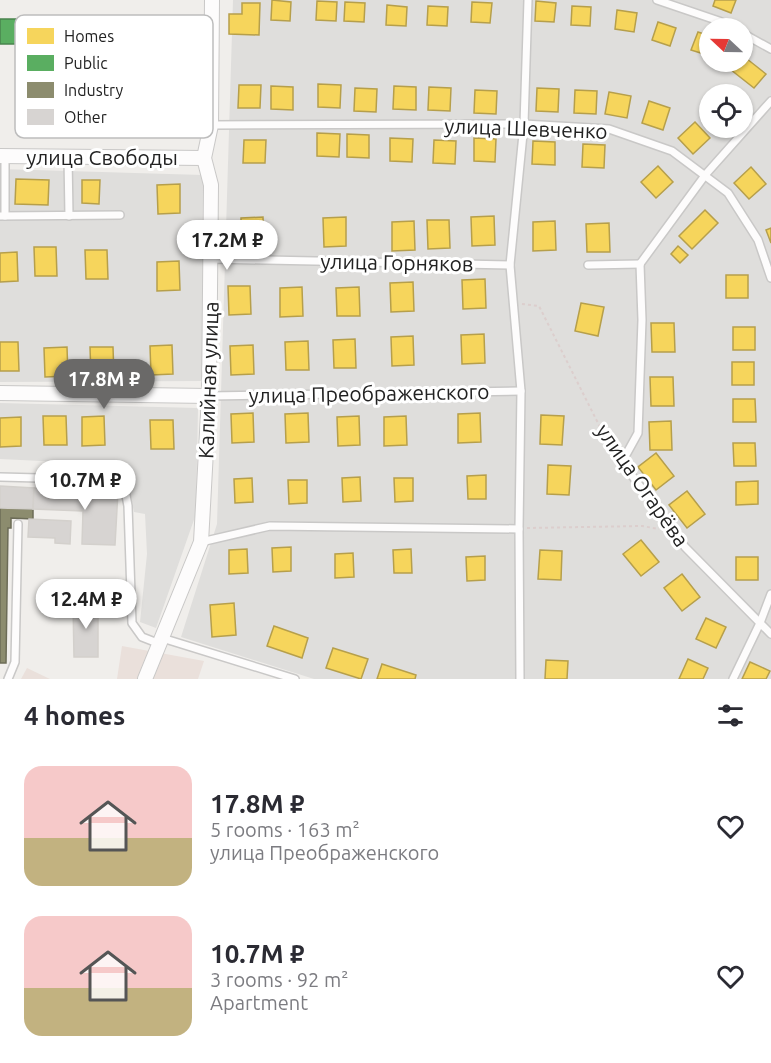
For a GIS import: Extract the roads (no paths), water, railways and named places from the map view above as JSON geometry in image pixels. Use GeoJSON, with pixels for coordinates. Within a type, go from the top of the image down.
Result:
{"type":"FeatureCollection","features":[{"type":"Feature","properties":{"kind":"street","name":"Калийная улица"},"geometry":{"type":"LineString","coordinates":[[212,0],[212,15]]}},
{"type":"Feature","properties":{"kind":"street","name":"Калийная улица"},"geometry":{"type":"LineString","coordinates":[[145,679],[201,542],[209,396],[212,259],[211,185],[204,158],[208,138]]}},
{"type":"Feature","properties":{"kind":"street","name":"улица Свободы"},"geometry":{"type":"LineString","coordinates":[[2,156],[204,158]]}},
{"type":"Feature","properties":{"kind":"street","name":"улица Преображенского"},"geometry":{"type":"LineString","coordinates":[[0,393],[209,396]]}},
{"type":"Feature","properties":{"kind":"lane"},"geometry":{"type":"LineString","coordinates":[[520,679],[521,391],[510,264],[524,124],[528,0]]}},
{"type":"Feature","properties":{"kind":"lane"},"geometry":{"type":"LineString","coordinates":[[657,0],[710,18]]}},
{"type":"Feature","properties":{"kind":"lane"},"geometry":{"type":"LineString","coordinates":[[753,39],[771,49]]}},
{"type":"Feature","properties":{"kind":"lane"},"geometry":{"type":"LineString","coordinates":[[588,264],[640,264],[706,174],[771,101]]}},
{"type":"Feature","properties":{"kind":"lane","name":"улица Шевченко"},"geometry":{"type":"LineString","coordinates":[[213,124],[524,124],[609,129],[672,151],[706,174],[728,193],[758,240],[771,278]]}},
{"type":"Feature","properties":{"kind":"lane"},"geometry":{"type":"LineString","coordinates":[[2,156],[3,216],[120,215]]}},
{"type":"Feature","properties":{"kind":"lane"},"geometry":{"type":"LineString","coordinates":[[68,157],[69,216]]}},
{"type":"Feature","properties":{"kind":"lane","name":"улица Горняков"},"geometry":{"type":"LineString","coordinates":[[212,259],[510,264]]}},
{"type":"Feature","properties":{"kind":"lane","name":"улица Огарёва"},"geometry":{"type":"LineString","coordinates":[[640,264],[642,320],[638,433],[622,462],[685,547],[771,634]]}},
{"type":"Feature","properties":{"kind":"lane","name":"улица Преображенского"},"geometry":{"type":"LineString","coordinates":[[209,396],[521,391]]}},
{"type":"Feature","properties":{"kind":"lane"},"geometry":{"type":"LineString","coordinates":[[0,477],[117,480],[124,490],[128,506],[132,623],[142,636],[295,679]]}},
{"type":"Feature","properties":{"kind":"lane"},"geometry":{"type":"LineString","coordinates":[[8,679],[15,662],[18,524]]}},
{"type":"Feature","properties":{"kind":"lane"},"geometry":{"type":"LineString","coordinates":[[201,542],[270,526],[519,529]]}},
{"type":"Feature","properties":{"kind":"lane"},"geometry":{"type":"LineString","coordinates":[[734,679],[771,594]]}}]}
